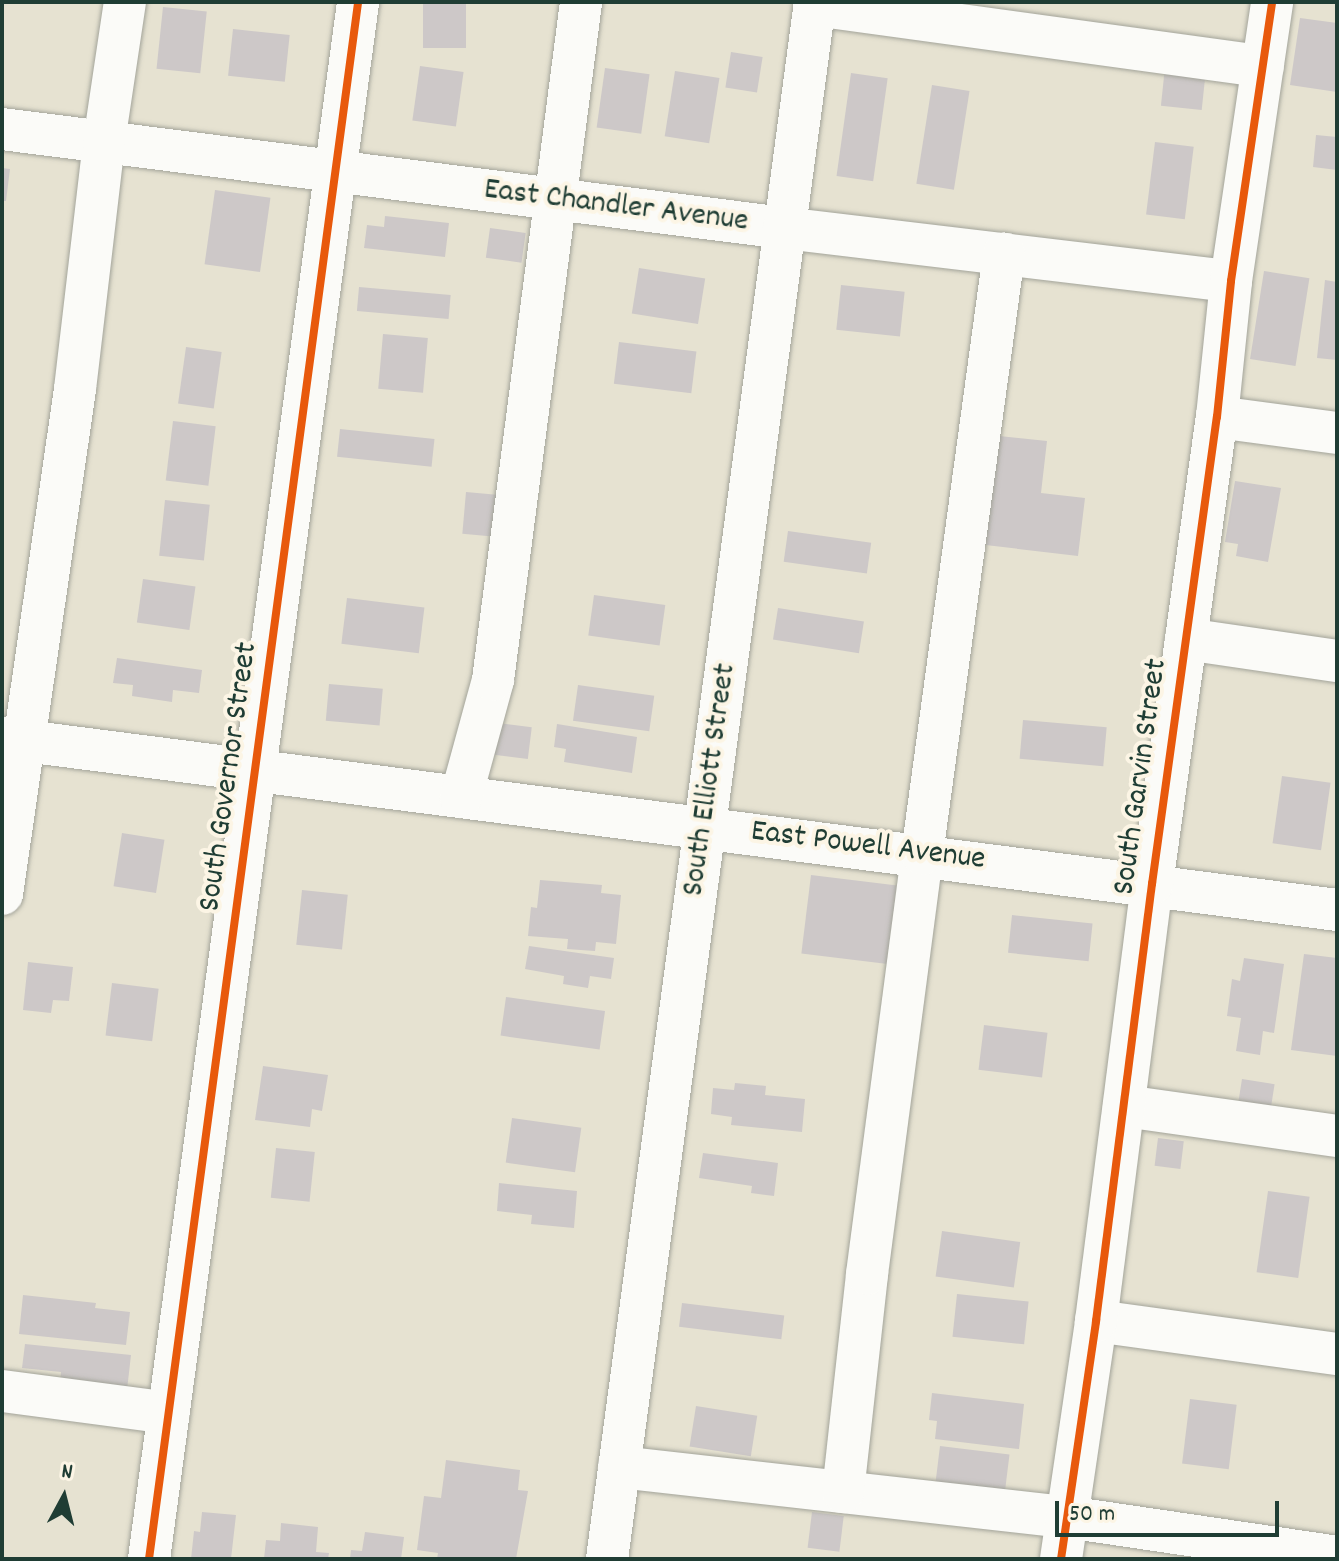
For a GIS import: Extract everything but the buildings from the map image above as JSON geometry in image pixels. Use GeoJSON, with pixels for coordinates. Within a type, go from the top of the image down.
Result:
{"type":"FeatureCollection","features":[{"type":"Feature","properties":{"kind":"street"},"geometry":{"type":"LineString","coordinates":[[2,894],[14,740],[75,389],[104,142],[125,2]]}},
{"type":"Feature","properties":{"kind":"street","name":"South Governor Street"},"geometry":{"type":"LineString","coordinates":[[149,1559],[358,2]]}},
{"type":"Feature","properties":{"kind":"street"},"geometry":{"type":"LineString","coordinates":[[461,797],[493,680],[581,2]]}},
{"type":"Feature","properties":{"kind":"street","name":"South Garvin Street"},"geometry":{"type":"LineString","coordinates":[[1061,1559],[1096,1321],[1152,884],[1217,417],[1231,281],[1272,2]]}},
{"type":"Feature","properties":{"kind":"street"},"geometry":{"type":"LineString","coordinates":[[815,4],[1263,66]]}},
{"type":"Feature","properties":{"kind":"street","name":"South Elliott Street"},"geometry":{"type":"LineString","coordinates":[[607,1559],[815,4]]}},
{"type":"Feature","properties":{"kind":"street","name":"East Chandler Avenue"},"geometry":{"type":"LineString","coordinates":[[2,129],[554,200],[1231,281]]}},
{"type":"Feature","properties":{"kind":"street"},"geometry":{"type":"LineString","coordinates":[[843,1492],[867,1274],[1004,254]]}},
{"type":"Feature","properties":{"kind":"street"},"geometry":{"type":"LineString","coordinates":[[1217,417],[1337,433]]}},
{"type":"Feature","properties":{"kind":"street"},"geometry":{"type":"LineString","coordinates":[[1186,639],[1337,661]]}},
{"type":"Feature","properties":{"kind":"street","name":"East Powell Avenue"},"geometry":{"type":"LineString","coordinates":[[14,740],[705,826],[1337,910]]}},
{"type":"Feature","properties":{"kind":"street"},"geometry":{"type":"LineString","coordinates":[[1124,1106],[1337,1136]]}},
{"type":"Feature","properties":{"kind":"street"},"geometry":{"type":"LineString","coordinates":[[1096,1321],[1337,1354]]}},
{"type":"Feature","properties":{"kind":"street"},"geometry":{"type":"LineString","coordinates":[[2,1391],[169,1413]]}},
{"type":"Feature","properties":{"kind":"street"},"geometry":{"type":"LineString","coordinates":[[619,1467],[1067,1517],[1337,1557]]}},
{"type":"Feature","properties":{"kind":"cycle path"},"geometry":{"type":"LineString","coordinates":[[149,1559],[358,2]]}},
{"type":"Feature","properties":{"kind":"cycle path"},"geometry":{"type":"LineString","coordinates":[[1061,1559],[1096,1321],[1152,884],[1217,417],[1231,281],[1272,2]]}}]}
